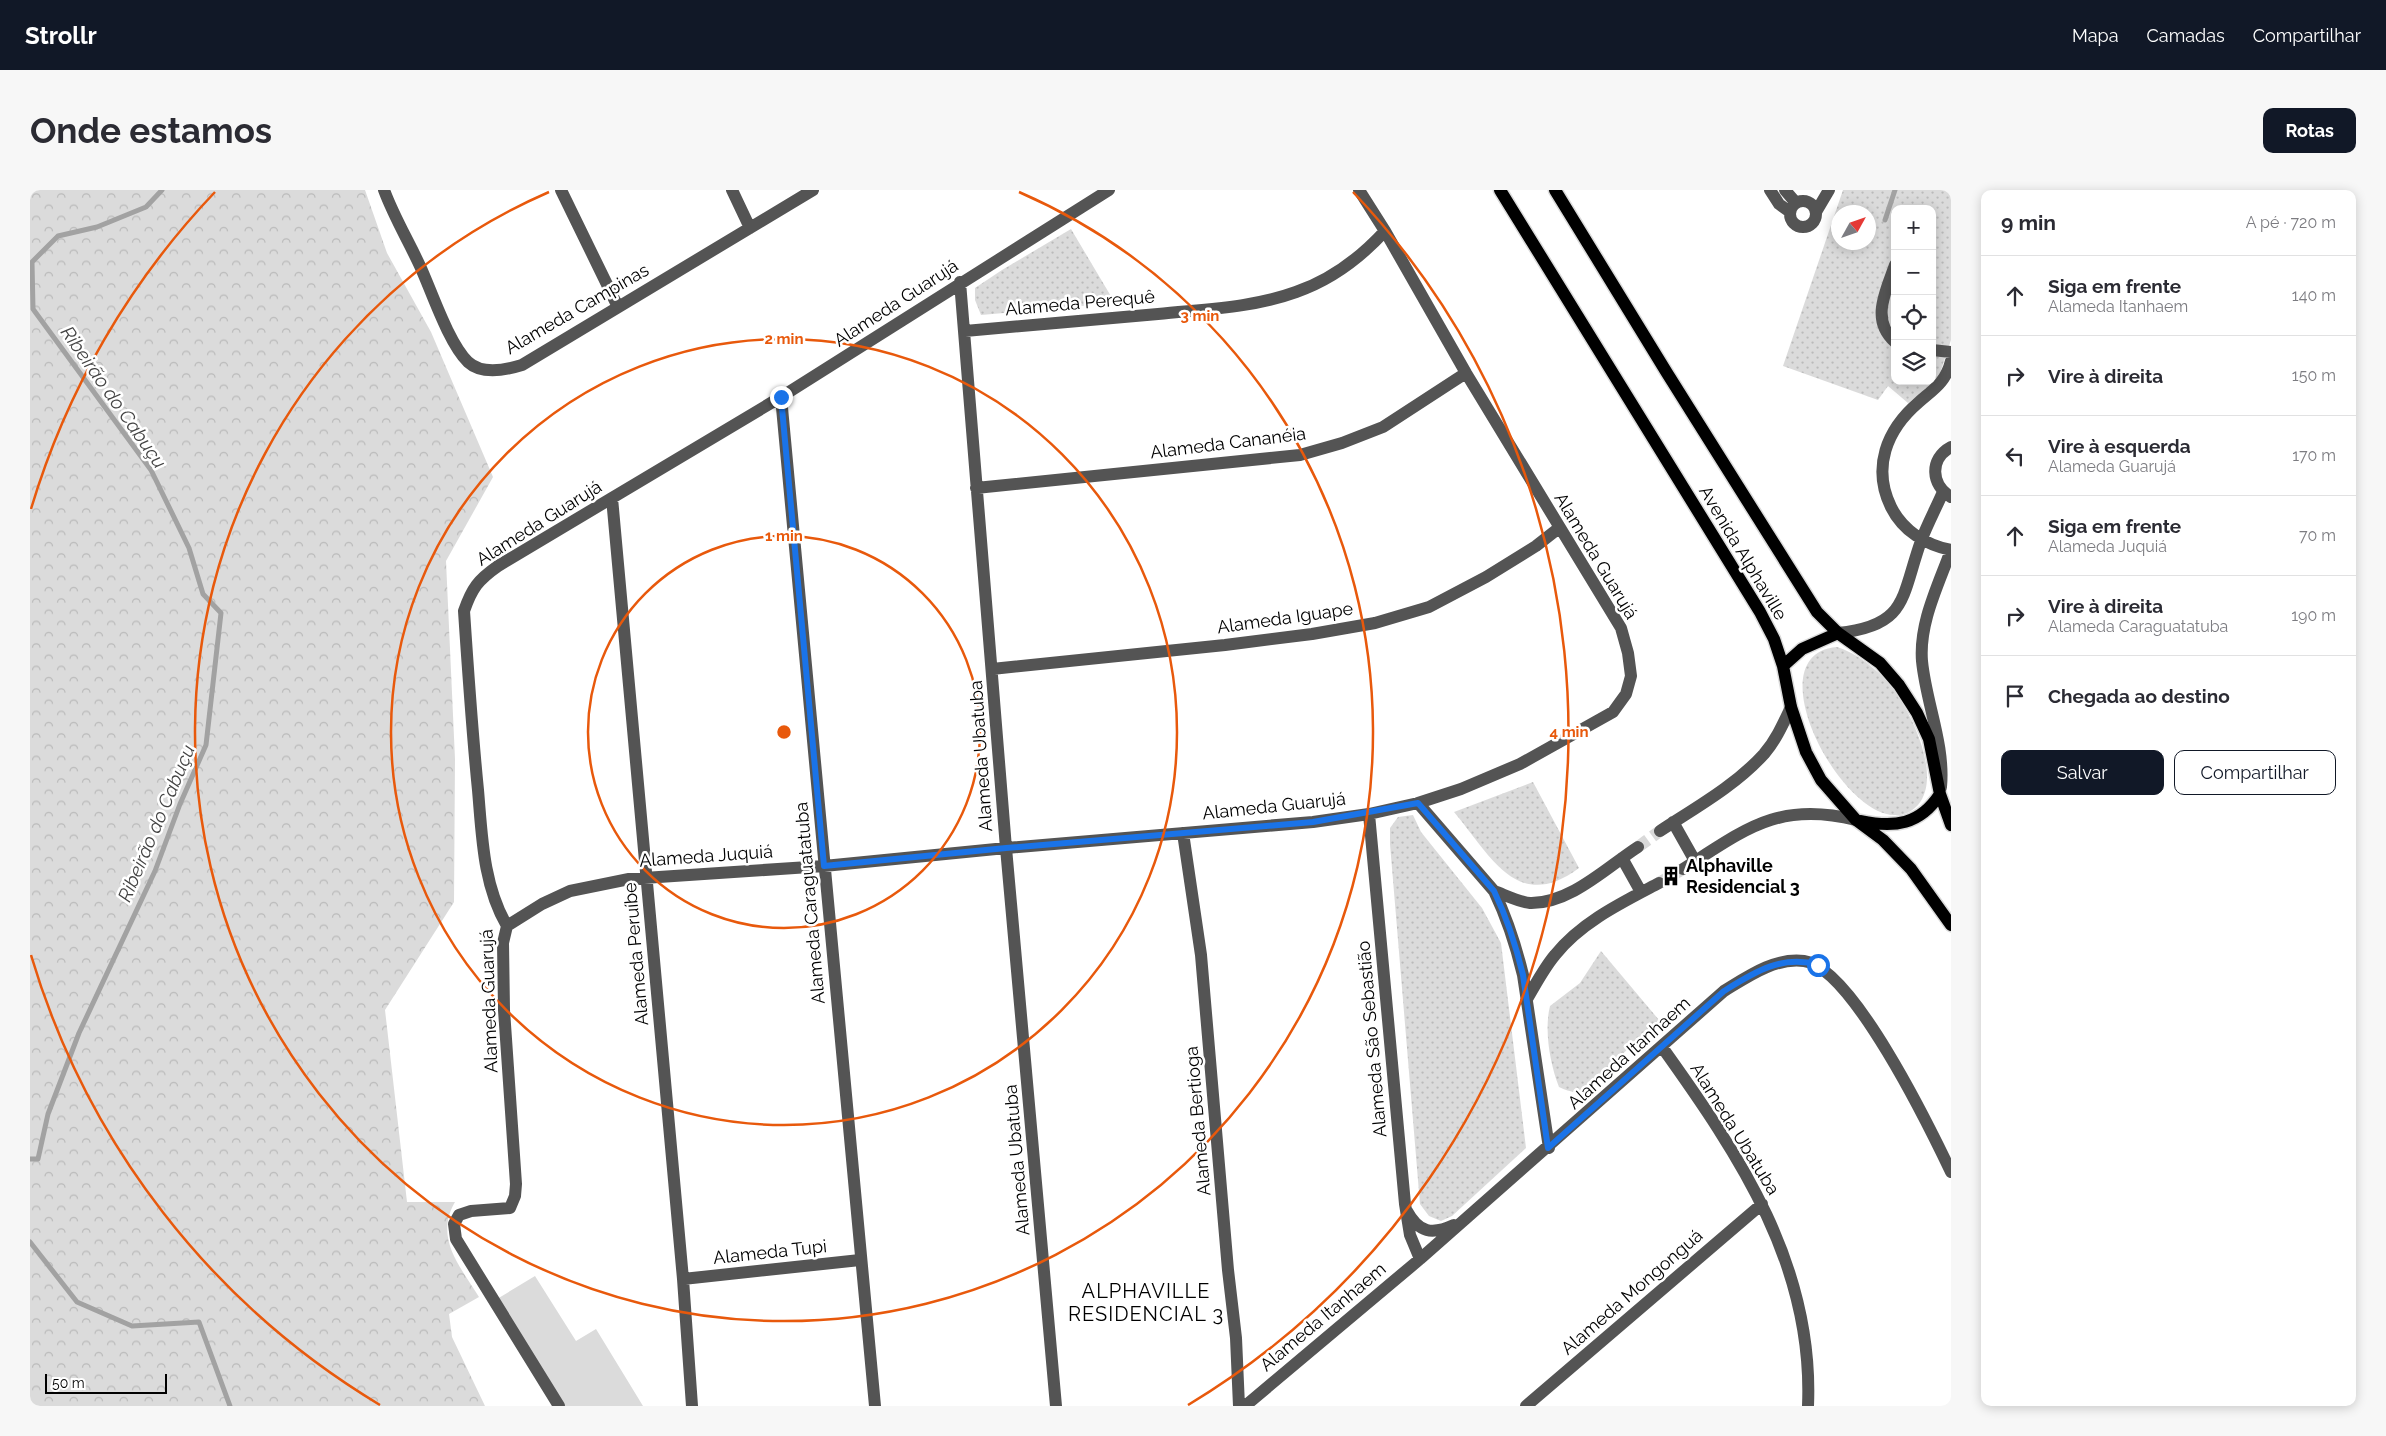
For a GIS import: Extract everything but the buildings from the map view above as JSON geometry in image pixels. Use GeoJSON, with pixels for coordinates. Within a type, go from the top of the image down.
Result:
{"type":"FeatureCollection","features":[{"type":"Feature","properties":{"kind":"main road","name":"Avenida Alphaville"},"geometry":{"type":"LineString","coordinates":[[1500,190],[1745,586],[1774,639],[1783,666],[1791,708],[1806,752],[1821,780],[1856,820],[1883,840],[1911,869],[1951,925]]}},
{"type":"Feature","properties":{"kind":"main road","name":"Avenida Alphaville"},"geometry":{"type":"LineString","coordinates":[[1555,190],[1805,595],[1817,612],[1838,633],[1880,663],[1899,685],[1918,713],[1929,739],[1940,794],[1951,825]]}},
{"type":"Feature","properties":{"kind":"main road"},"geometry":{"type":"LineString","coordinates":[[1783,666],[1802,649],[1838,633]]}},
{"type":"Feature","properties":{"kind":"main road"},"geometry":{"type":"LineString","coordinates":[[1856,820],[1876,824],[1903,824],[1925,811],[1940,794]]}},
{"type":"Feature","properties":{"kind":"street","name":"Alameda Campinas"},"geometry":{"type":"LineString","coordinates":[[384,190],[393,215],[419,264],[453,340],[468,362],[482,368],[504,371],[522,365],[813,190]]}},
{"type":"Feature","properties":{"kind":"street"},"geometry":{"type":"LineString","coordinates":[[561,190],[618,307]]}},
{"type":"Feature","properties":{"kind":"street"},"geometry":{"type":"LineString","coordinates":[[732,190],[750,228]]}},
{"type":"Feature","properties":{"kind":"street","name":"Alameda Guarujá"},"geometry":{"type":"LineString","coordinates":[[559,1406],[456,1239],[454,1224],[459,1215],[471,1211],[510,1208],[515,1196],[516,1184],[504,1010],[503,943],[508,926],[500,913],[489,882],[484,850],[473,743],[464,611],[471,590],[483,576],[781,397],[960,282],[1109,190]]}},
{"type":"Feature","properties":{"kind":"street","name":"Alameda Guarujá"},"geometry":{"type":"LineString","coordinates":[[1006,848],[1313,822],[1369,814],[1418,803],[1461,789],[1520,764],[1613,712],[1626,694],[1631,676],[1628,653],[1621,628],[1466,373],[1385,231],[1359,190]]}},
{"type":"Feature","properties":{"kind":"street"},"geometry":{"type":"LineString","coordinates":[[1770,190],[1779,204],[1795,205],[1812,204],[1816,212],[1816,218],[1812,224],[1802,227],[1793,222],[1795,205],[1811,190]]}},
{"type":"Feature","properties":{"kind":"street"},"geometry":{"type":"LineString","coordinates":[[1785,190],[1795,205]]}},
{"type":"Feature","properties":{"kind":"street"},"geometry":{"type":"LineString","coordinates":[[1816,212],[1829,190]]}},
{"type":"Feature","properties":{"kind":"street","name":"Alameda Perequê"},"geometry":{"type":"LineString","coordinates":[[965,331],[1264,302],[1297,292],[1333,274],[1365,252],[1385,231]]}},
{"type":"Feature","properties":{"kind":"street"},"geometry":{"type":"LineString","coordinates":[[1891,277],[1883,300],[1881,324],[1893,340]]}},
{"type":"Feature","properties":{"kind":"street","name":"Alameda Ubatuba"},"geometry":{"type":"LineString","coordinates":[[960,282],[1006,848],[1056,1406]]}},
{"type":"Feature","properties":{"kind":"street"},"geometry":{"type":"LineString","coordinates":[[1936,350],[1951,352]]}},
{"type":"Feature","properties":{"kind":"street"},"geometry":{"type":"LineString","coordinates":[[1940,794],[1942,769],[1937,735],[1926,691],[1922,652],[1923,628],[1951,550],[1922,541],[1894,513],[1884,492],[1881,468],[1886,448],[1903,417],[1946,378],[1951,361]]}},
{"type":"Feature","properties":{"kind":"street","name":"Alameda Cananéia"},"geometry":{"type":"LineString","coordinates":[[976,488],[1300,455],[1342,443],[1383,427],[1466,373]]}},
{"type":"Feature","properties":{"kind":"street","name":"Alameda Caraguatatuba"},"geometry":{"type":"LineString","coordinates":[[781,397],[875,1406]]}},
{"type":"Feature","properties":{"kind":"street"},"geometry":{"type":"LineString","coordinates":[[1838,633],[1862,630],[1881,623],[1893,614],[1908,587],[1922,541],[1947,495],[1935,477],[1935,468],[1942,453],[1951,447]]}},
{"type":"Feature","properties":{"kind":"street","name":"Alameda Peruíbe"},"geometry":{"type":"LineString","coordinates":[[612,498],[683,1280],[692,1406]]}},
{"type":"Feature","properties":{"kind":"street","name":"Alameda Iguape"},"geometry":{"type":"LineString","coordinates":[[992,669],[1234,644],[1312,634],[1375,623],[1437,603],[1486,577],[1536,546],[1559,528]]}},
{"type":"Feature","properties":{"kind":"street"},"geometry":{"type":"LineString","coordinates":[[1660,831],[1743,775],[1764,753],[1777,735],[1791,708]]}},
{"type":"Feature","properties":{"kind":"street"},"geometry":{"type":"LineString","coordinates":[[1418,803],[1494,891],[1502,908],[1518,951],[1548,1148]]}},
{"type":"Feature","properties":{"kind":"street"},"geometry":{"type":"LineString","coordinates":[[1683,869],[1738,834],[1770,819],[1802,812],[1829,813],[1856,820]]}},
{"type":"Feature","properties":{"kind":"street","name":"Alameda São Sebastião"},"geometry":{"type":"LineString","coordinates":[[1369,814],[1405,1209],[1410,1235],[1420,1259]]}},
{"type":"Feature","properties":{"kind":"street"},"geometry":{"type":"LineString","coordinates":[[1673,822],[1695,861]]}},
{"type":"Feature","properties":{"kind":"street","name":"Alameda Bertioga"},"geometry":{"type":"LineString","coordinates":[[1183,833],[1200,955],[1228,1270],[1236,1338],[1239,1406]]}},
{"type":"Feature","properties":{"kind":"street"},"geometry":{"type":"LineString","coordinates":[[1494,891],[1529,903],[1558,898],[1597,875],[1638,847]]}},
{"type":"Feature","properties":{"kind":"street","name":"Alameda Juquiá"},"geometry":{"type":"LineString","coordinates":[[508,926],[542,904],[570,891],[603,883],[647,877],[824,866],[1006,848]]}},
{"type":"Feature","properties":{"kind":"street"},"geometry":{"type":"LineString","coordinates":[[1622,858],[1641,892]]}},
{"type":"Feature","properties":{"kind":"street"},"geometry":{"type":"LineString","coordinates":[[1526,1000],[1554,955],[1584,926],[1659,883]]}},
{"type":"Feature","properties":{"kind":"street","name":"Alameda Itanhaem"},"geometry":{"type":"LineString","coordinates":[[1245,1406],[1420,1259],[1724,991],[1756,972],[1779,963],[1804,960],[1818,965],[1839,982],[1862,1013],[1919,1108],[1951,1172]]}},
{"type":"Feature","properties":{"kind":"street","name":"Alameda Ubatuba"},"geometry":{"type":"LineString","coordinates":[[1662,1047],[1706,1108],[1744,1169],[1785,1254],[1799,1302],[1810,1375],[1808,1406]]}},
{"type":"Feature","properties":{"kind":"street","name":"Alameda Mongonguá"},"geometry":{"type":"LineString","coordinates":[[1526,1406],[1762,1204]]}},
{"type":"Feature","properties":{"kind":"street"},"geometry":{"type":"LineString","coordinates":[[1405,1209],[1411,1218],[1427,1231],[1437,1232],[1462,1222]]}},
{"type":"Feature","properties":{"kind":"street","name":"Alameda Tupi"},"geometry":{"type":"LineString","coordinates":[[683,1280],[860,1260]]}},
{"type":"Feature","properties":{"kind":"green space"},"geometry":{"type":"Polygon","coordinates":[[[30,190],[365,190],[387,253],[431,332],[493,477],[446,561],[455,759],[454,902],[385,1010],[407,1202],[455,1202],[449,1215],[448,1240],[458,1263],[479,1297],[449,1314],[452,1337],[485,1406],[30,1406],[30,190]]]}},
{"type":"Feature","properties":{"kind":"green space"},"geometry":{"type":"Polygon","coordinates":[[[1843,190],[1951,190],[1951,340],[1939,376],[1936,379],[1936,205],[1891,205],[1891,385],[1931,385],[1908,403],[1888,386],[1878,400],[1783,366],[1831,225],[1831,250],[1876,250],[1876,205],[1838,205],[1843,190]]]}},
{"type":"Feature","properties":{"kind":"green space"},"geometry":{"type":"Polygon","coordinates":[[[1071,229],[1115,303],[981,315],[975,300],[975,288],[1071,229]]]}},
{"type":"Feature","properties":{"kind":"green space"},"geometry":{"type":"Polygon","coordinates":[[[1837,647],[1850,652],[1874,668],[1893,689],[1912,721],[1925,758],[1927,776],[1925,792],[1918,805],[1907,813],[1894,815],[1872,808],[1850,789],[1830,763],[1814,733],[1804,703],[1803,676],[1814,656],[1837,647]]]}},
{"type":"Feature","properties":{"kind":"green space"},"geometry":{"type":"Polygon","coordinates":[[[1533,782],[1579,868],[1557,881],[1539,885],[1522,882],[1507,874],[1480,846],[1454,812],[1533,782]]]}},
{"type":"Feature","properties":{"kind":"green space"},"geometry":{"type":"Polygon","coordinates":[[[1413,815],[1421,832],[1482,908],[1501,943],[1526,1148],[1452,1216],[1441,1221],[1429,1216],[1420,1204],[1390,844],[1390,828],[1398,817],[1413,815]]]}},
{"type":"Feature","properties":{"kind":"green space"},"geometry":{"type":"Polygon","coordinates":[[[1601,951],[1659,1020],[1584,1090],[1572,1092],[1559,1087],[1553,1068],[1549,1047],[1548,1015],[1550,1006],[1580,983],[1601,951]]]}},
{"type":"Feature","properties":{"kind":"green space"},"geometry":{"type":"Polygon","coordinates":[[[535,1276],[576,1341],[596,1329],[643,1406],[563,1406],[497,1299],[535,1276]]]}},
{"type":"Feature","properties":{"kind":"waterway","name":"Ribeirão do Cabuçu"},"geometry":{"type":"LineString","coordinates":[[30,1159],[38,1159],[48,1114],[79,1033],[155,871],[180,804],[206,745],[221,613],[203,594],[189,548],[151,470],[33,309],[32,262],[58,236],[97,227],[146,207],[162,190]]}},
{"type":"Feature","properties":{"kind":"waterway"},"geometry":{"type":"LineString","coordinates":[[1885,220],[1895,190]]}},
{"type":"Feature","properties":{"kind":"waterway","name":"Ribeirão do Cabuçu"},"geometry":{"type":"LineString","coordinates":[[30,1242],[77,1302],[132,1326],[199,1322],[230,1406]]}},
{"type":"Feature","properties":{"kind":"tunnel"},"geometry":{"type":"LineString","coordinates":[[1638,847],[1660,831]]}},
{"type":"Feature","properties":{"kind":"tunnel"},"geometry":{"type":"LineString","coordinates":[[1659,883],[1683,869]]}},
{"type":"Feature","properties":{"kind":"place","name":"Alphaville Residencial 3"},"geometry":{"type":"Point","coordinates":[1671,876]}},
{"type":"Feature","properties":{"kind":"district","name":"ALPHAVILLE RESIDENCIAL 3"},"geometry":{"type":"Point","coordinates":[1146,1302]}},
{"type":"Feature","properties":{"kind":"route"},"geometry":{"type":"LineString","coordinates":[[781,397],[824,866],[1006,848],[1313,822],[1369,814],[1418,803],[1494,891],[1510,927],[1523,975],[1548,1148],[1724,991],[1756,972],[1779,963],[1804,960],[1818,965]]}}]}
